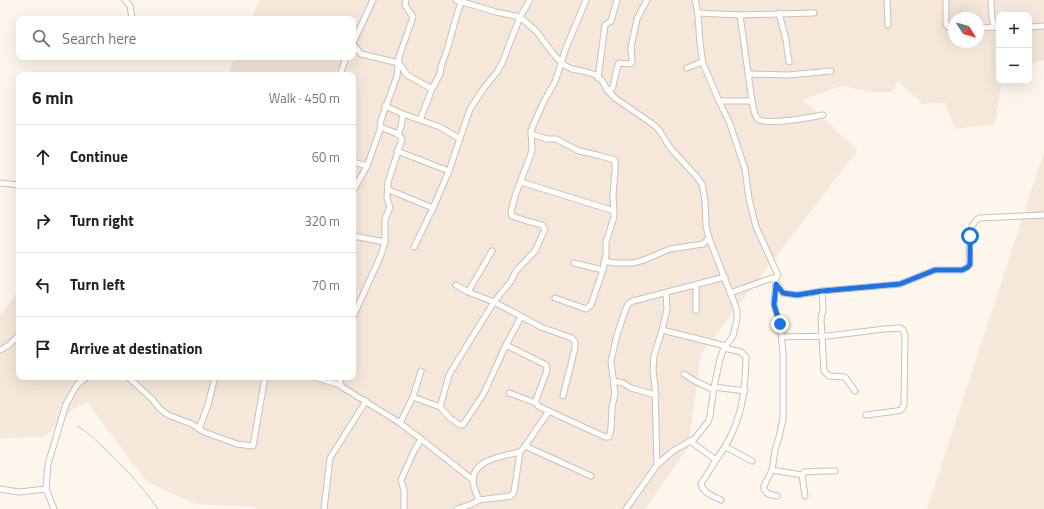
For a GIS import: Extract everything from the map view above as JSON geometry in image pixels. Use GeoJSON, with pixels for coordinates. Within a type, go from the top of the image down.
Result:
{"type":"FeatureCollection","features":[{"type":"Feature","properties":{"kind":"street"},"geometry":{"type":"LineString","coordinates":[[125,0],[130,6],[132,16]]}},
{"type":"Feature","properties":{"kind":"street"},"geometry":{"type":"LineString","coordinates":[[356,37],[373,0]]}},
{"type":"Feature","properties":{"kind":"street"},"geometry":{"type":"LineString","coordinates":[[356,186],[367,166],[381,127],[380,123],[397,76],[399,57],[413,16],[405,5],[406,0]]}},
{"type":"Feature","properties":{"kind":"street"},"geometry":{"type":"LineString","coordinates":[[414,246],[449,171],[470,109],[502,63],[520,17],[530,0]]}},
{"type":"Feature","properties":{"kind":"street"},"geometry":{"type":"LineString","coordinates":[[440,407],[450,375],[494,302],[516,271],[535,251],[545,229],[542,225],[527,221],[511,214],[515,196],[532,151],[531,134],[533,126],[544,101],[555,82],[566,48],[586,0]]}},
{"type":"Feature","properties":{"kind":"street"},"geometry":{"type":"LineString","coordinates":[[598,78],[606,25],[611,21],[617,0]]}},
{"type":"Feature","properties":{"kind":"street"},"geometry":{"type":"LineString","coordinates":[[607,90],[612,89],[619,63],[632,63],[631,48],[637,18],[647,0]]}},
{"type":"Feature","properties":{"kind":"street"},"geometry":{"type":"LineString","coordinates":[[695,0],[698,13],[702,61],[730,124],[745,169],[749,199],[756,226],[778,274],[774,278],[769,278],[730,293]]}},
{"type":"Feature","properties":{"kind":"street"},"geometry":{"type":"LineString","coordinates":[[887,0],[888,24]]}},
{"type":"Feature","properties":{"kind":"street"},"geometry":{"type":"LineString","coordinates":[[946,0],[946,24],[948,27]]}},
{"type":"Feature","properties":{"kind":"street"},"geometry":{"type":"LineString","coordinates":[[984,28],[996,27],[992,18],[991,0]]}},
{"type":"Feature","properties":{"kind":"street"},"geometry":{"type":"LineString","coordinates":[[420,120],[432,89],[440,74],[460,1],[496,12],[520,17],[536,31],[544,43],[562,62],[572,69],[591,73],[600,78],[607,90],[618,101],[654,125],[671,148],[702,184],[704,190],[706,226],[737,310],[737,319],[733,336],[725,347],[720,359],[708,422],[700,434],[673,451],[658,465],[626,509]]}},
{"type":"Feature","properties":{"kind":"street"},"geometry":{"type":"LineString","coordinates":[[698,13],[740,15],[814,13]]}},
{"type":"Feature","properties":{"kind":"street"},"geometry":{"type":"LineString","coordinates":[[779,13],[786,40],[789,62]]}},
{"type":"Feature","properties":{"kind":"street"},"geometry":{"type":"LineString","coordinates":[[740,15],[752,101],[758,119],[763,121],[788,121],[823,115]]}},
{"type":"Feature","properties":{"kind":"street"},"geometry":{"type":"LineString","coordinates":[[1032,27],[1044,26]]}},
{"type":"Feature","properties":{"kind":"street"},"geometry":{"type":"LineString","coordinates":[[356,47],[361,54],[399,63],[407,75],[432,89]]}},
{"type":"Feature","properties":{"kind":"street"},"geometry":{"type":"LineString","coordinates":[[341,72],[345,60]]}},
{"type":"Feature","properties":{"kind":"street"},"geometry":{"type":"LineString","coordinates":[[687,68],[702,61]]}},
{"type":"Feature","properties":{"kind":"street"},"geometry":{"type":"LineString","coordinates":[[748,74],[788,75],[831,71]]}},
{"type":"Feature","properties":{"kind":"street"},"geometry":{"type":"LineString","coordinates":[[719,101],[752,101]]}},
{"type":"Feature","properties":{"kind":"street"},"geometry":{"type":"LineString","coordinates":[[386,106],[403,114],[440,127],[460,138]]}},
{"type":"Feature","properties":{"kind":"street"},"geometry":{"type":"LineString","coordinates":[[398,134],[401,127],[403,114]]}},
{"type":"Feature","properties":{"kind":"street"},"geometry":{"type":"LineString","coordinates":[[356,310],[381,255],[385,242],[385,219],[390,207],[387,198],[389,190],[388,182],[402,139],[398,134],[381,127]]}},
{"type":"Feature","properties":{"kind":"street"},"geometry":{"type":"LineString","coordinates":[[531,134],[546,139],[556,139],[579,151],[615,160],[616,167],[613,190],[614,217],[606,242],[606,254],[603,270],[591,305],[586,309],[555,298]]}},
{"type":"Feature","properties":{"kind":"street"},"geometry":{"type":"LineString","coordinates":[[397,151],[449,171]]}},
{"type":"Feature","properties":{"kind":"street"},"geometry":{"type":"LineString","coordinates":[[356,163],[367,166]]}},
{"type":"Feature","properties":{"kind":"street"},"geometry":{"type":"LineString","coordinates":[[521,182],[614,211]]}},
{"type":"Feature","properties":{"kind":"street"},"geometry":{"type":"LineString","coordinates":[[0,183],[16,185]]}},
{"type":"Feature","properties":{"kind":"street"},"geometry":{"type":"LineString","coordinates":[[389,190],[433,208]]}},
{"type":"Feature","properties":{"kind":"street"},"geometry":{"type":"LineString","coordinates":[[774,278],[776,284],[783,293],[797,295],[822,291],[900,284],[935,270],[962,270],[970,264],[970,229],[973,222],[983,217],[1044,215]]}},
{"type":"Feature","properties":{"kind":"street"},"geometry":{"type":"LineString","coordinates":[[356,237],[385,242]]}},
{"type":"Feature","properties":{"kind":"street"},"geometry":{"type":"LineString","coordinates":[[604,261],[614,263],[633,263],[670,249],[703,244],[710,238]]}},
{"type":"Feature","properties":{"kind":"street"},"geometry":{"type":"LineString","coordinates":[[468,292],[492,251]]}},
{"type":"Feature","properties":{"kind":"street"},"geometry":{"type":"LineString","coordinates":[[574,263],[603,270]]}},
{"type":"Feature","properties":{"kind":"street"},"geometry":{"type":"LineString","coordinates":[[509,393],[536,403],[538,406],[605,437],[609,437],[614,399],[614,381],[611,361],[617,335],[629,303],[725,276]]}},
{"type":"Feature","properties":{"kind":"street"},"geometry":{"type":"LineString","coordinates":[[776,284],[774,305],[780,324],[783,353],[783,419],[772,470],[764,486],[764,490],[768,494],[777,496]]}},
{"type":"Feature","properties":{"kind":"street"},"geometry":{"type":"LineString","coordinates":[[456,285],[468,292],[494,302],[521,318],[574,340],[575,348],[563,396]]}},
{"type":"Feature","properties":{"kind":"street"},"geometry":{"type":"LineString","coordinates":[[696,285],[696,311]]}},
{"type":"Feature","properties":{"kind":"street"},"geometry":{"type":"LineString","coordinates":[[822,291],[824,371],[829,376],[845,377],[855,391]]}},
{"type":"Feature","properties":{"kind":"street"},"geometry":{"type":"LineString","coordinates":[[658,465],[656,395],[653,369],[654,356],[667,309],[666,293]]}},
{"type":"Feature","properties":{"kind":"street"},"geometry":{"type":"LineString","coordinates":[[413,397],[440,407],[450,418],[460,425],[463,425],[484,394],[506,345],[521,318]]}},
{"type":"Feature","properties":{"kind":"street"},"geometry":{"type":"LineString","coordinates":[[782,337],[823,336],[878,329],[900,328],[904,332],[904,405],[901,410],[866,415]]}},
{"type":"Feature","properties":{"kind":"street"},"geometry":{"type":"LineString","coordinates":[[662,330],[725,347],[740,352],[746,357],[745,391],[735,429],[726,447],[701,484],[703,490],[721,500]]}},
{"type":"Feature","properties":{"kind":"street"},"geometry":{"type":"LineString","coordinates":[[0,350],[9,345],[16,338]]}},
{"type":"Feature","properties":{"kind":"street"},"geometry":{"type":"LineString","coordinates":[[506,345],[546,365],[546,373],[536,403]]}},
{"type":"Feature","properties":{"kind":"street"},"geometry":{"type":"LineString","coordinates":[[400,423],[413,397],[421,371]]}},
{"type":"Feature","properties":{"kind":"street"},"geometry":{"type":"LineString","coordinates":[[684,374],[695,382],[714,388],[745,391]]}},
{"type":"Feature","properties":{"kind":"street"},"geometry":{"type":"LineString","coordinates":[[54,509],[46,488],[48,464],[66,404],[77,385],[83,380]]}},
{"type":"Feature","properties":{"kind":"street"},"geometry":{"type":"LineString","coordinates":[[131,380],[168,415],[192,424],[204,432],[237,444],[253,446],[265,380]]}},
{"type":"Feature","properties":{"kind":"street"},"geometry":{"type":"LineString","coordinates":[[199,429],[208,405],[214,380]]}},
{"type":"Feature","properties":{"kind":"street"},"geometry":{"type":"LineString","coordinates":[[324,380],[340,385],[400,423],[473,480]]}},
{"type":"Feature","properties":{"kind":"street"},"geometry":{"type":"LineString","coordinates":[[340,380],[340,385]]}},
{"type":"Feature","properties":{"kind":"street"},"geometry":{"type":"LineString","coordinates":[[614,381],[624,383],[631,388],[656,395]]}},
{"type":"Feature","properties":{"kind":"street"},"geometry":{"type":"LineString","coordinates":[[324,509],[330,458],[366,401]]}},
{"type":"Feature","properties":{"kind":"street"},"geometry":{"type":"LineString","coordinates":[[457,509],[479,500],[511,496],[513,494],[520,452],[549,411]]}},
{"type":"Feature","properties":{"kind":"street"},"geometry":{"type":"LineString","coordinates":[[404,509],[404,490],[401,480],[421,439]]}},
{"type":"Feature","properties":{"kind":"street"},"geometry":{"type":"LineString","coordinates":[[690,441],[716,460]]}},
{"type":"Feature","properties":{"kind":"street"},"geometry":{"type":"LineString","coordinates":[[525,446],[591,476]]}},
{"type":"Feature","properties":{"kind":"street"},"geometry":{"type":"LineString","coordinates":[[726,447],[752,461]]}},
{"type":"Feature","properties":{"kind":"street"},"geometry":{"type":"LineString","coordinates":[[479,500],[473,480],[478,467],[486,461],[520,452]]}},
{"type":"Feature","properties":{"kind":"street"},"geometry":{"type":"LineString","coordinates":[[772,470],[802,475],[804,472],[824,470],[835,471]]}},
{"type":"Feature","properties":{"kind":"street"},"geometry":{"type":"LineString","coordinates":[[802,475],[805,496]]}},
{"type":"Feature","properties":{"kind":"street"},"geometry":{"type":"LineString","coordinates":[[0,489],[18,492],[46,488]]}},
{"type":"Feature","properties":{"kind":"shaded area"},"geometry":{"type":"Polygon","coordinates":[[[259,0],[1044,0],[1044,60],[1032,64],[1032,12],[996,12],[996,84],[1002,84],[995,124],[955,129],[945,103],[923,104],[898,81],[892,92],[870,92],[842,86],[803,100],[858,150],[701,354],[688,448],[645,509],[256,509],[253,507],[195,504],[147,482],[87,402],[74,409],[44,437],[0,438],[0,315],[16,294],[16,380],[356,380],[356,72],[228,72],[234,60],[356,60],[356,16],[252,16],[259,0]]]}},
{"type":"Feature","properties":{"kind":"shaded area"},"geometry":{"type":"Polygon","coordinates":[[[1044,152],[1044,509],[927,509],[1044,152]]]}},
{"type":"Feature","properties":{"kind":"waterway"},"geometry":{"type":"LineString","coordinates":[[77,426],[88,433],[119,463],[140,485],[158,509]]}},
{"type":"Feature","properties":{"kind":"route"},"geometry":{"type":"LineString","coordinates":[[780,324],[774,305],[776,284],[783,293],[797,295],[822,291],[900,284],[935,270],[959,271],[968,267],[970,264],[970,236]]}}]}
